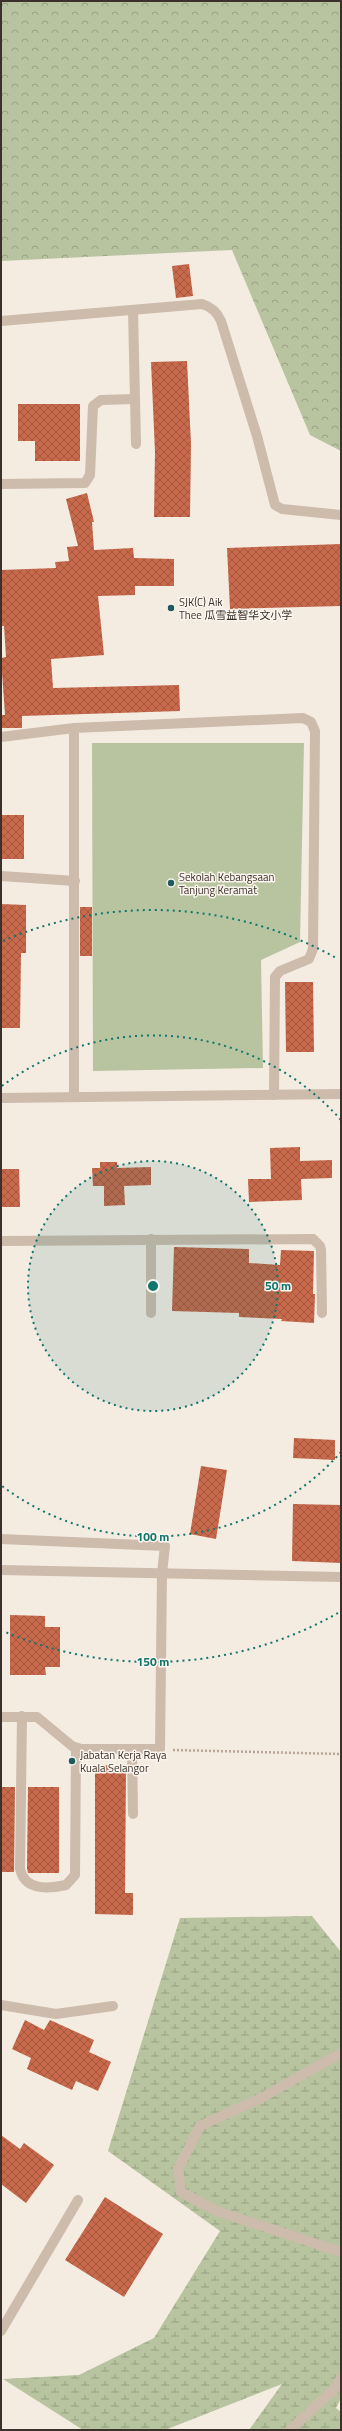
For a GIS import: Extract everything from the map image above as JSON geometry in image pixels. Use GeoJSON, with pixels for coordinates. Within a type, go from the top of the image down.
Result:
{"type":"FeatureCollection","features":[{"type":"Feature","properties":{"kind":"street"},"geometry":{"type":"LineString","coordinates":[[1,321],[202,304],[213,310],[221,322],[257,436],[275,505],[282,509],[341,515]]}},
{"type":"Feature","properties":{"kind":"street"},"geometry":{"type":"LineString","coordinates":[[133,310],[136,444]]}},
{"type":"Feature","properties":{"kind":"street"},"geometry":{"type":"LineString","coordinates":[[1,484],[85,484],[90,475],[92,406],[101,400],[135,399]]}},
{"type":"Feature","properties":{"kind":"street"},"geometry":{"type":"LineString","coordinates":[[1,737],[74,728],[303,718],[308,719],[314,726],[313,949],[309,959],[280,971],[275,977],[274,1095]]}},
{"type":"Feature","properties":{"kind":"street"},"geometry":{"type":"LineString","coordinates":[[74,728],[74,1097]]}},
{"type":"Feature","properties":{"kind":"street"},"geometry":{"type":"LineString","coordinates":[[1,876],[75,881]]}},
{"type":"Feature","properties":{"kind":"street"},"geometry":{"type":"LineString","coordinates":[[1,1098],[341,1094]]}},
{"type":"Feature","properties":{"kind":"street"},"geometry":{"type":"LineString","coordinates":[[1,1241],[313,1239],[320,1246],[321,1250],[322,1313]]}},
{"type":"Feature","properties":{"kind":"street"},"geometry":{"type":"LineString","coordinates":[[151,1240],[151,1313]]}},
{"type":"Feature","properties":{"kind":"street"},"geometry":{"type":"LineString","coordinates":[[1,1539],[165,1546],[162,1573],[160,1749],[76,1748],[42,1719],[22,1716],[1,1717]]}},
{"type":"Feature","properties":{"kind":"street"},"geometry":{"type":"LineString","coordinates":[[1,1570],[341,1577]]}},
{"type":"Feature","properties":{"kind":"street"},"geometry":{"type":"LineString","coordinates":[[22,1716],[20,1869],[22,1876],[32,1886],[66,1885],[75,1875],[76,1748]]}},
{"type":"Feature","properties":{"kind":"street"},"geometry":{"type":"LineString","coordinates":[[132,1749],[133,1814]]}},
{"type":"Feature","properties":{"kind":"street"},"geometry":{"type":"LineString","coordinates":[[1,2005],[56,2014],[113,2006]]}},
{"type":"Feature","properties":{"kind":"street"},"geometry":{"type":"LineString","coordinates":[[341,2053],[263,2097],[200,2126],[178,2169],[181,2192],[217,2211],[341,2252]]}},
{"type":"Feature","properties":{"kind":"street"},"geometry":{"type":"LineString","coordinates":[[1,2331],[78,2200]]}},
{"type":"Feature","properties":{"kind":"street"},"geometry":{"type":"LineString","coordinates":[[290,2430],[335,2388],[341,2378]]}},
{"type":"Feature","properties":{"kind":"path"},"geometry":{"type":"LineString","coordinates":[[160,1749],[341,1754]]}},
{"type":"Feature","properties":{"kind":"green space"},"geometry":{"type":"Polygon","coordinates":[[[1,1],[341,1],[341,451],[310,435],[232,250],[1,261],[1,1]]]}},
{"type":"Feature","properties":{"kind":"green space"},"geometry":{"type":"Polygon","coordinates":[[[92,743],[304,743],[300,942],[261,960],[263,1068],[93,1071],[92,743]]]}},
{"type":"Feature","properties":{"kind":"green space"},"geometry":{"type":"Polygon","coordinates":[[[312,1916],[341,1952],[341,2398],[336,2408],[341,2412],[341,2430],[249,2430],[282,2384],[165,2430],[83,2430],[3,2379],[79,2375],[154,2338],[220,2231],[108,2151],[180,1918],[312,1916]]]}},
{"type":"Feature","properties":{"kind":"building"},"geometry":{"type":"Polygon","coordinates":[[[189,264],[193,296],[176,298],[172,266],[189,264]]]}},
{"type":"Feature","properties":{"kind":"building"},"geometry":{"type":"Polygon","coordinates":[[[187,361],[191,444],[190,517],[154,517],[155,452],[151,362],[187,361]]]}},
{"type":"Feature","properties":{"kind":"building"},"geometry":{"type":"Polygon","coordinates":[[[18,404],[80,404],[80,461],[35,461],[35,441],[18,441],[18,404]]]}},
{"type":"Feature","properties":{"kind":"building"},"geometry":{"type":"Polygon","coordinates":[[[87,493],[94,522],[92,522],[94,550],[133,548],[134,558],[174,559],[174,586],[135,586],[135,595],[98,596],[104,655],[51,659],[53,688],[179,685],[180,711],[22,716],[22,728],[1,728],[1,715],[5,715],[1,658],[6,657],[4,626],[1,626],[1,570],[56,568],[55,562],[69,561],[67,547],[78,546],[66,499],[87,493]]]}},
{"type":"Feature","properties":{"kind":"building"},"geometry":{"type":"Polygon","coordinates":[[[341,544],[341,606],[230,609],[227,548],[341,544]]]}},
{"type":"Feature","properties":{"kind":"building"},"geometry":{"type":"Polygon","coordinates":[[[1,815],[24,815],[24,859],[1,859],[1,815]]]}},
{"type":"Feature","properties":{"kind":"building"},"geometry":{"type":"Polygon","coordinates":[[[1,904],[26,905],[26,953],[21,953],[20,1028],[1,1028],[1,904]]]}},
{"type":"Feature","properties":{"kind":"building"},"geometry":{"type":"Polygon","coordinates":[[[80,907],[92,907],[92,956],[80,956],[80,907]]]}},
{"type":"Feature","properties":{"kind":"building"},"geometry":{"type":"Polygon","coordinates":[[[285,982],[313,982],[314,1052],[286,1052],[285,982]]]}},
{"type":"Feature","properties":{"kind":"building"},"geometry":{"type":"Polygon","coordinates":[[[300,1147],[300,1161],[332,1160],[332,1178],[301,1179],[302,1200],[249,1202],[248,1179],[271,1179],[270,1148],[300,1147]]]}},
{"type":"Feature","properties":{"kind":"building"},"geometry":{"type":"Polygon","coordinates":[[[100,1162],[117,1162],[117,1168],[151,1167],[151,1185],[124,1186],[125,1205],[104,1206],[104,1186],[93,1186],[92,1168],[100,1168],[100,1162]]]}},
{"type":"Feature","properties":{"kind":"building"},"geometry":{"type":"Polygon","coordinates":[[[1,1169],[19,1169],[20,1207],[1,1207],[1,1169]]]}},
{"type":"Feature","properties":{"kind":"building"},"geometry":{"type":"Polygon","coordinates":[[[174,1247],[249,1249],[249,1263],[280,1265],[281,1250],[314,1251],[314,1323],[281,1321],[282,1319],[239,1317],[239,1313],[172,1311],[174,1247]]]}},
{"type":"Feature","properties":{"kind":"building"},"geometry":{"type":"Polygon","coordinates":[[[294,1438],[335,1440],[335,1460],[293,1458],[294,1438]]]}},
{"type":"Feature","properties":{"kind":"building"},"geometry":{"type":"Polygon","coordinates":[[[201,1466],[227,1470],[216,1539],[190,1534],[201,1466]]]}},
{"type":"Feature","properties":{"kind":"building"},"geometry":{"type":"Polygon","coordinates":[[[293,1504],[341,1505],[341,1563],[292,1561],[293,1504]]]}},
{"type":"Feature","properties":{"kind":"building"},"geometry":{"type":"Polygon","coordinates":[[[10,1615],[45,1616],[45,1627],[60,1627],[60,1667],[45,1667],[46,1675],[10,1675],[10,1615]]]}},
{"type":"Feature","properties":{"kind":"building"},"geometry":{"type":"Polygon","coordinates":[[[95,1765],[126,1766],[125,1893],[133,1893],[133,1915],[95,1914],[95,1765]]]}},
{"type":"Feature","properties":{"kind":"building"},"geometry":{"type":"Polygon","coordinates":[[[1,1787],[15,1787],[14,1872],[1,1872],[1,1787]]]}},
{"type":"Feature","properties":{"kind":"building"},"geometry":{"type":"Polygon","coordinates":[[[28,1787],[59,1787],[59,1873],[28,1873],[28,1787]]]}},
{"type":"Feature","properties":{"kind":"building"},"geometry":{"type":"Polygon","coordinates":[[[25,2020],[44,2030],[50,2020],[94,2040],[89,2052],[111,2062],[98,2091],[76,2081],[72,2090],[27,2069],[31,2058],[12,2049],[25,2020]]]}},
{"type":"Feature","properties":{"kind":"building"},"geometry":{"type":"Polygon","coordinates":[[[1,2135],[20,2149],[24,2143],[54,2165],[26,2203],[1,2184],[1,2135]]]}},
{"type":"Feature","properties":{"kind":"building"},"geometry":{"type":"Polygon","coordinates":[[[105,2197],[163,2234],[124,2297],[65,2260],[105,2197]]]}},
{"type":"Feature","properties":{"kind":"place","name":"SJK(C) Aik Thee 瓜雪益智华文小学"},"geometry":{"type":"Point","coordinates":[171,608]}},
{"type":"Feature","properties":{"kind":"place","name":"Sekolah Kebangsaan Tanjung Keramat"},"geometry":{"type":"Point","coordinates":[171,883]}},
{"type":"Feature","properties":{"kind":"place","name":"Jabatan Kerja Raya Kuala Selangor"},"geometry":{"type":"Point","coordinates":[72,1761]}}]}
